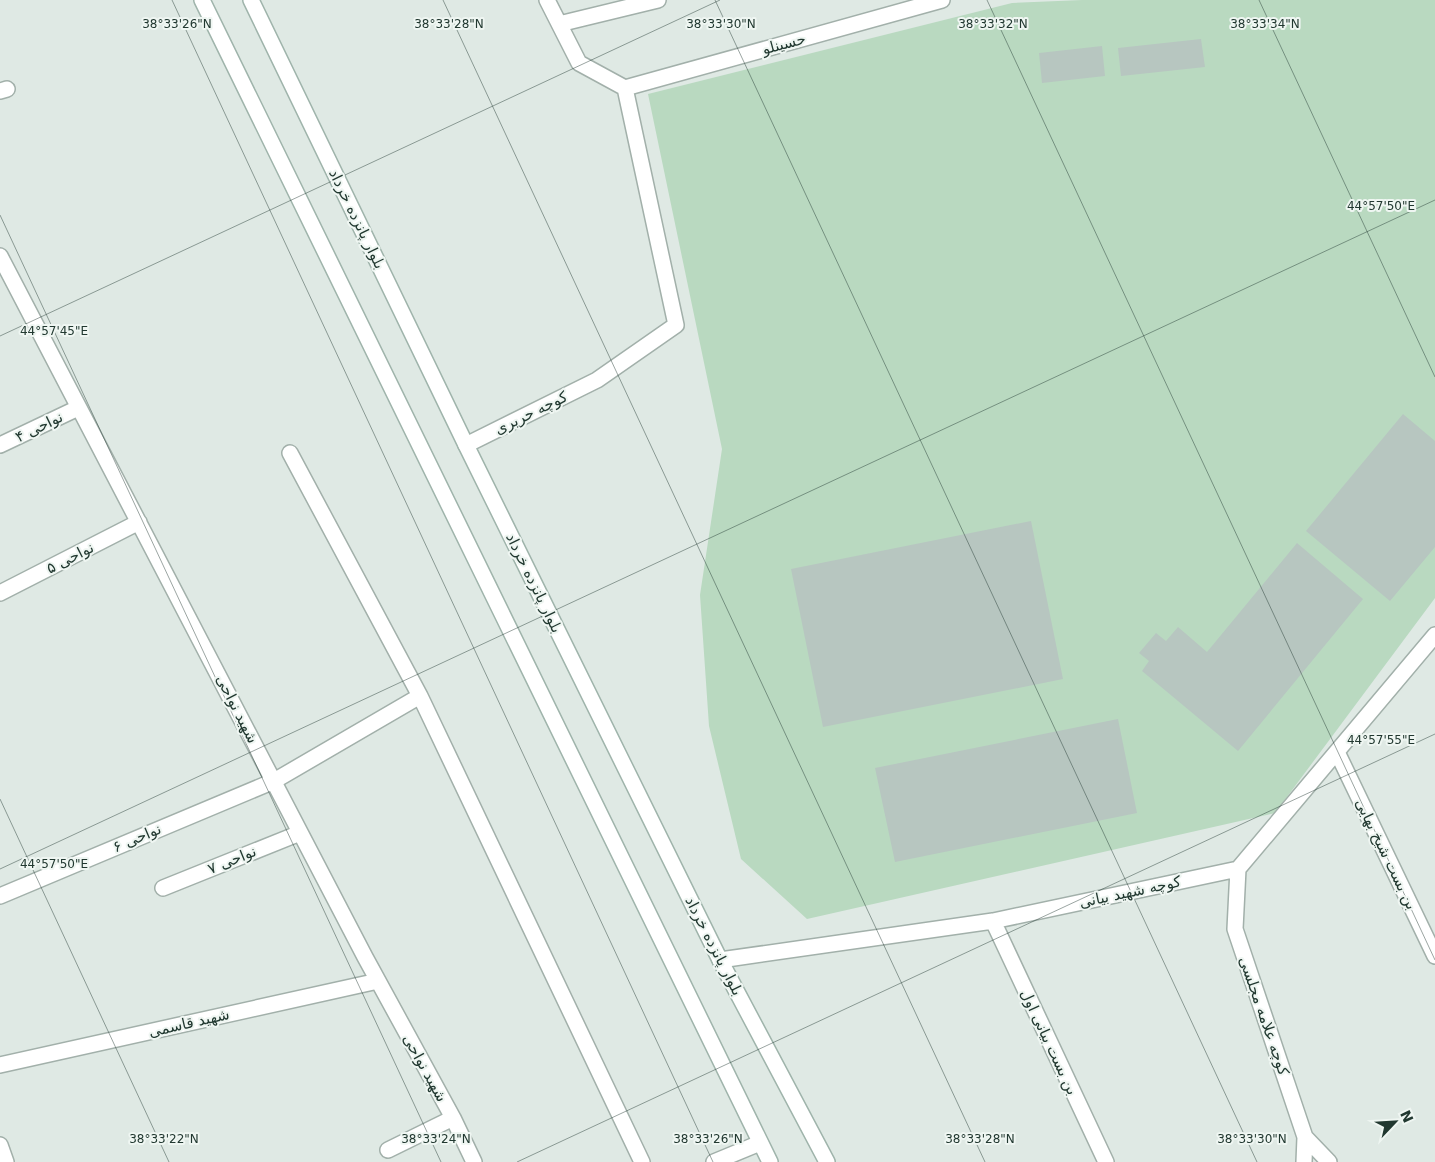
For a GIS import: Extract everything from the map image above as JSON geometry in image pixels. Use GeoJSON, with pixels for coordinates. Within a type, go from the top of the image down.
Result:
{"type":"FeatureCollection","features":[{"type":"Feature","properties":{"kind":"street"},"geometry":{"type":"LineString","coordinates":[[202,0],[770,1162]]}},
{"type":"Feature","properties":{"kind":"street","name":"بلوار پانزده خرداد"},"geometry":{"type":"LineString","coordinates":[[251,0],[466,445],[720,960],[827,1162]]}},
{"type":"Feature","properties":{"kind":"street"},"geometry":{"type":"LineString","coordinates":[[547,0],[579,63],[625,88]]}},
{"type":"Feature","properties":{"kind":"street"},"geometry":{"type":"LineString","coordinates":[[560,24],[658,0]]}},
{"type":"Feature","properties":{"kind":"street","name":"حسینلو"},"geometry":{"type":"LineString","coordinates":[[625,88],[942,0]]}},
{"type":"Feature","properties":{"kind":"street","name":"کوچه حریری"},"geometry":{"type":"LineString","coordinates":[[466,445],[597,380],[676,325],[625,88]]}},
{"type":"Feature","properties":{"kind":"street","name":"شهید نواحی"},"geometry":{"type":"LineString","coordinates":[[0,256],[300,833],[453,1118],[474,1162]]}},
{"type":"Feature","properties":{"kind":"street","name":"نواحی ۴"},"geometry":{"type":"LineString","coordinates":[[0,445],[78,408]]}},
{"type":"Feature","properties":{"kind":"street"},"geometry":{"type":"LineString","coordinates":[[290,453],[420,696],[642,1162]]}},
{"type":"Feature","properties":{"kind":"street","name":"نواحی ۵"},"geometry":{"type":"LineString","coordinates":[[0,593],[139,522]]}},
{"type":"Feature","properties":{"kind":"street"},"geometry":{"type":"LineString","coordinates":[[1238,869],[1435,635]]}},
{"type":"Feature","properties":{"kind":"street","name":"نواحی ۶"},"geometry":{"type":"LineString","coordinates":[[0,896],[274,781],[420,696]]}},
{"type":"Feature","properties":{"kind":"street","name":"بن بست شیخ بهایی"},"geometry":{"type":"LineString","coordinates":[[1337,752],[1435,956]]}},
{"type":"Feature","properties":{"kind":"street","name":"نواحی ۷"},"geometry":{"type":"LineString","coordinates":[[163,888],[300,833]]}},
{"type":"Feature","properties":{"kind":"street","name":"کوچه شهید بیانی"},"geometry":{"type":"LineString","coordinates":[[720,960],[992,921],[1238,869]]}},
{"type":"Feature","properties":{"kind":"street","name":"کوچه علامه مجلسی"},"geometry":{"type":"LineString","coordinates":[[1238,869],[1235,928],[1305,1137],[1304,1162]]}},
{"type":"Feature","properties":{"kind":"street","name":"بن بست بیانی اول"},"geometry":{"type":"LineString","coordinates":[[992,921],[1106,1162]]}},
{"type":"Feature","properties":{"kind":"street","name":"شهید قاسمی"},"geometry":{"type":"LineString","coordinates":[[0,1065],[378,981]]}},
{"type":"Feature","properties":{"kind":"street"},"geometry":{"type":"LineString","coordinates":[[388,1150],[453,1118]]}},
{"type":"Feature","properties":{"kind":"street"},"geometry":{"type":"LineString","coordinates":[[1305,1137],[1329,1162]]}},
{"type":"Feature","properties":{"kind":"street"},"geometry":{"type":"LineString","coordinates":[[714,1162],[760,1143]]}},
{"type":"Feature","properties":{"kind":"street"},"geometry":{"type":"LineString","coordinates":[[0,1145],[6,1162]]}},
{"type":"Feature","properties":{"kind":"green space"},"geometry":{"type":"Polygon","coordinates":[[[1082,0],[1435,0],[1435,598],[1275,813],[807,919],[741,859],[709,726],[700,595],[722,449],[648,94],[1012,3],[1082,0]]]}},
{"type":"Feature","properties":{"kind":"building"},"geometry":{"type":"Polygon","coordinates":[[[1201,39],[1205,67],[1121,76],[1118,48],[1201,39]]]}},
{"type":"Feature","properties":{"kind":"building"},"geometry":{"type":"Polygon","coordinates":[[[1102,46],[1105,76],[1042,83],[1039,53],[1102,46]]]}},
{"type":"Feature","properties":{"kind":"building"},"geometry":{"type":"Polygon","coordinates":[[[1403,414],[1435,441],[1435,547],[1390,601],[1306,531],[1403,414]]]}},
{"type":"Feature","properties":{"kind":"building"},"geometry":{"type":"Polygon","coordinates":[[[1031,521],[1063,679],[823,727],[791,569],[1031,521]]]}},
{"type":"Feature","properties":{"kind":"building"},"geometry":{"type":"Polygon","coordinates":[[[1297,543],[1363,599],[1238,751],[1142,671],[1149,661],[1139,653],[1156,633],[1166,641],[1178,627],[1207,652],[1297,543]]]}},
{"type":"Feature","properties":{"kind":"building"},"geometry":{"type":"Polygon","coordinates":[[[1118,719],[1137,813],[895,862],[875,768],[1118,719]]]}}]}
